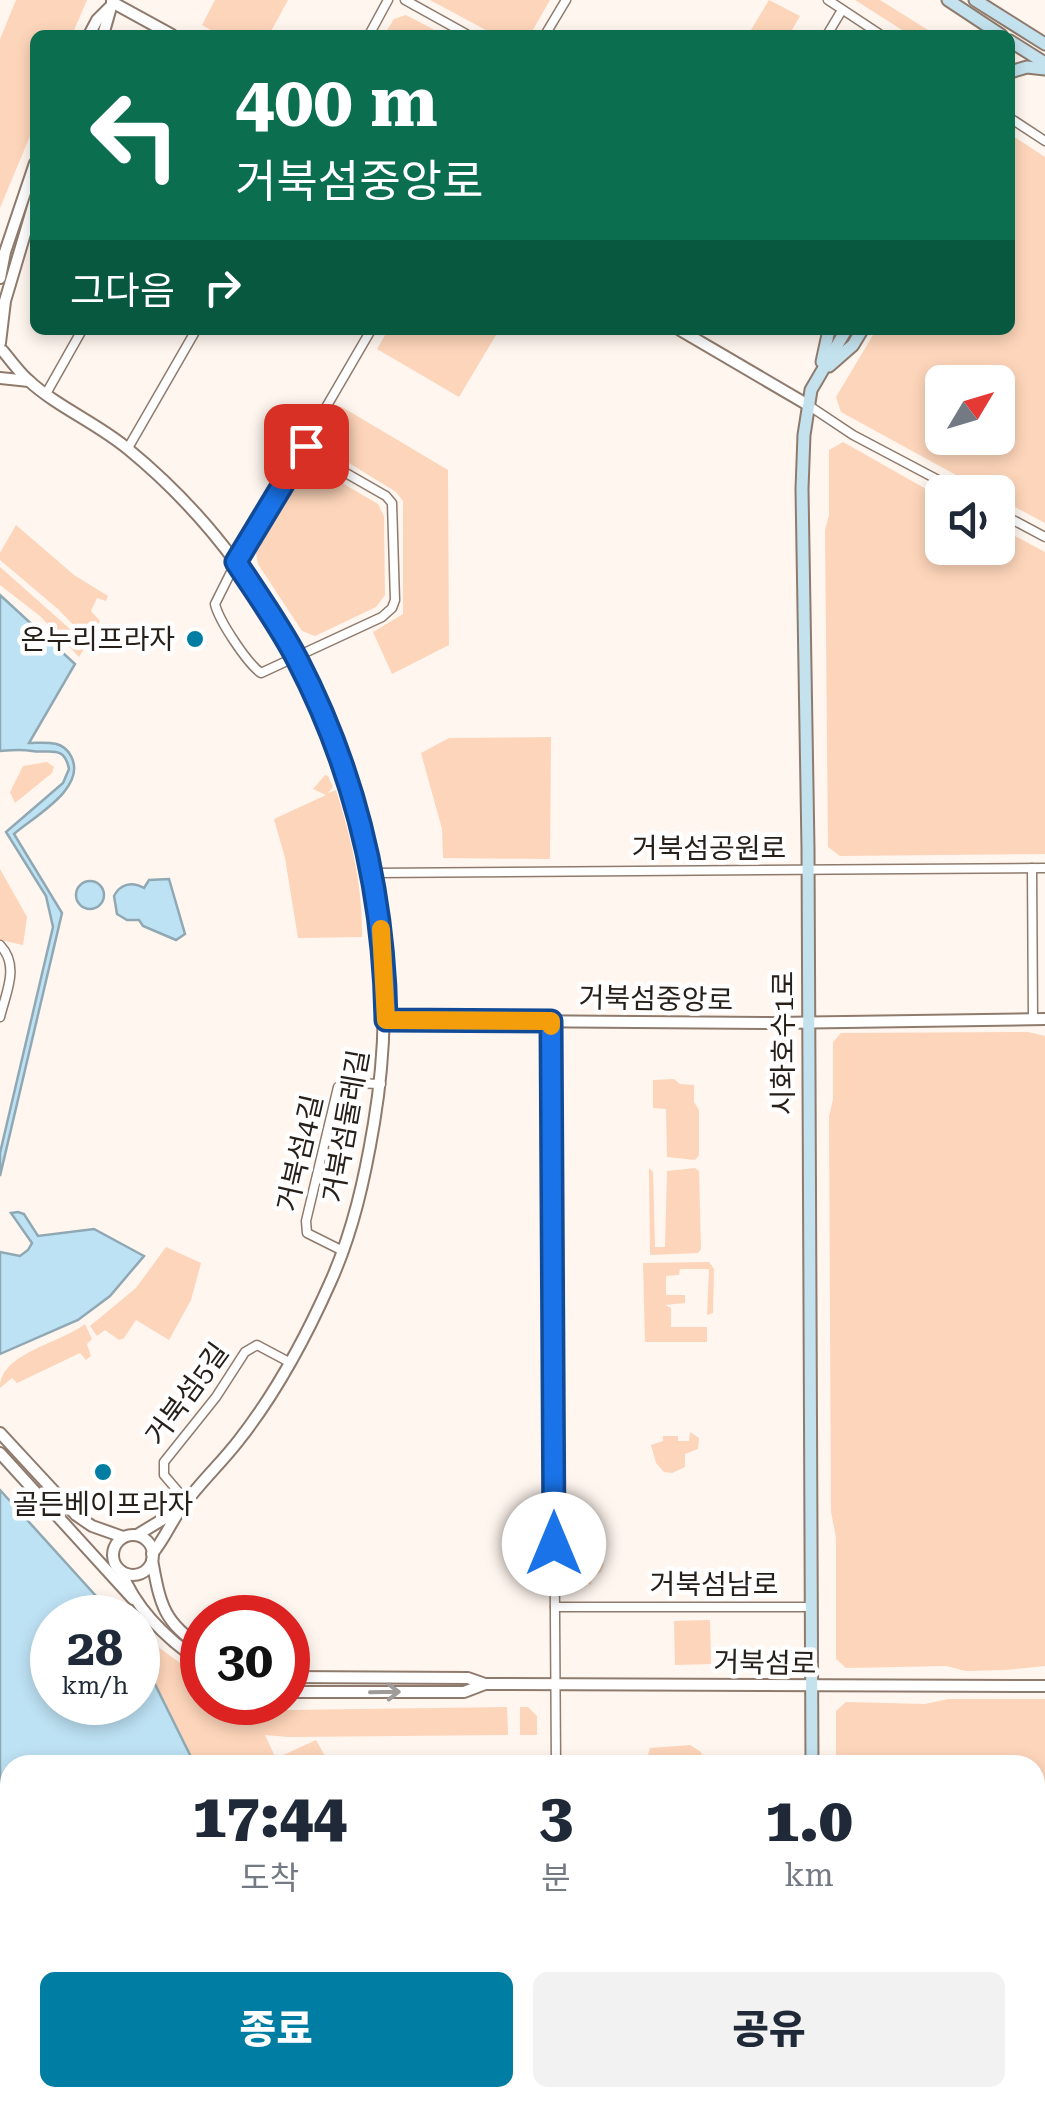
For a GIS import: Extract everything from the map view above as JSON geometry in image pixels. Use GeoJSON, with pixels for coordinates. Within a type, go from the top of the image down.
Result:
{"type":"FeatureCollection","features":[{"type":"Feature","properties":{"kind":"main road"},"geometry":{"type":"LineString","coordinates":[[948,0],[994,30]]}},
{"type":"Feature","properties":{"kind":"main road"},"geometry":{"type":"LineString","coordinates":[[975,0],[1045,44]]}},
{"type":"Feature","properties":{"kind":"main road"},"geometry":{"type":"LineString","coordinates":[[970,14],[981,30]]}},
{"type":"Feature","properties":{"kind":"main road"},"geometry":{"type":"LineString","coordinates":[[1015,43],[1024,31]]}},
{"type":"Feature","properties":{"kind":"main road"},"geometry":{"type":"LineString","coordinates":[[1015,49],[1045,66]]}},
{"type":"Feature","properties":{"kind":"main road"},"geometry":{"type":"LineString","coordinates":[[1016,70],[1045,66]]}},
{"type":"Feature","properties":{"kind":"main road"},"geometry":{"type":"LineString","coordinates":[[819,376],[827,335]]}},
{"type":"Feature","properties":{"kind":"main road","name":"시화호수1로"},"geometry":{"type":"LineString","coordinates":[[812,1755],[802,488],[808,405],[819,376],[843,335]]}},
{"type":"Feature","properties":{"kind":"main road"},"geometry":{"type":"LineString","coordinates":[[819,376],[859,335]]}},
{"type":"Feature","properties":{"kind":"street"},"geometry":{"type":"LineString","coordinates":[[372,30],[388,0]]}},
{"type":"Feature","properties":{"kind":"street"},"geometry":{"type":"LineString","coordinates":[[405,0],[459,30]]}},
{"type":"Feature","properties":{"kind":"street"},"geometry":{"type":"LineString","coordinates":[[548,30],[566,0]]}},
{"type":"Feature","properties":{"kind":"street"},"geometry":{"type":"LineString","coordinates":[[828,0],[873,30]]}},
{"type":"Feature","properties":{"kind":"street"},"geometry":{"type":"LineString","coordinates":[[92,30],[111,3]]}},
{"type":"Feature","properties":{"kind":"street"},"geometry":{"type":"LineString","coordinates":[[104,30],[111,3]]}},
{"type":"Feature","properties":{"kind":"street"},"geometry":{"type":"LineString","coordinates":[[111,3],[162,30]]}},
{"type":"Feature","properties":{"kind":"street"},"geometry":{"type":"LineString","coordinates":[[831,30],[842,10]]}},
{"type":"Feature","properties":{"kind":"street"},"geometry":{"type":"LineString","coordinates":[[1015,121],[1045,141]]}},
{"type":"Feature","properties":{"kind":"street"},"geometry":{"type":"LineString","coordinates":[[0,278],[4,252],[30,177]]}},
{"type":"Feature","properties":{"kind":"street"},"geometry":{"type":"LineString","coordinates":[[29,381],[0,375],[4,301],[30,216]]}},
{"type":"Feature","properties":{"kind":"street"},"geometry":{"type":"LineString","coordinates":[[47,392],[79,335]]}},
{"type":"Feature","properties":{"kind":"street"},"geometry":{"type":"LineString","coordinates":[[128,448],[194,335]]}},
{"type":"Feature","properties":{"kind":"street"},"geometry":{"type":"LineString","coordinates":[[304,449],[386,496],[392,504],[394,600],[382,617],[267,672],[256,671],[218,614],[216,604],[236,562],[369,335]]}},
{"type":"Feature","properties":{"kind":"street"},"geometry":{"type":"LineString","coordinates":[[689,335],[852,435],[929,475]]}},
{"type":"Feature","properties":{"kind":"street"},"geometry":{"type":"LineString","coordinates":[[1,346],[29,381]]}},
{"type":"Feature","properties":{"kind":"street","name":"거북섬둘레길"},"geometry":{"type":"LineString","coordinates":[[29,381],[128,448],[236,562],[296,656],[328,724],[351,786],[379,905],[386,1020],[380,1084],[366,1172],[343,1251],[289,1362],[242,1438],[177,1514]]}},
{"type":"Feature","properties":{"kind":"street"},"geometry":{"type":"LineString","coordinates":[[1015,521],[1045,536]]}},
{"type":"Feature","properties":{"kind":"street"},"geometry":{"type":"LineString","coordinates":[[1032,868],[1039,1019]]}},
{"type":"Feature","properties":{"kind":"street","name":"거북섬공원로"},"geometry":{"type":"LineString","coordinates":[[373,873],[1045,868]]}},
{"type":"Feature","properties":{"kind":"street"},"geometry":{"type":"LineString","coordinates":[[0,945],[8,953],[12,968],[0,1017]]}},
{"type":"Feature","properties":{"kind":"street","name":"거북섬중앙로"},"geometry":{"type":"LineString","coordinates":[[386,1020],[1039,1019]]}},
{"type":"Feature","properties":{"kind":"street"},"geometry":{"type":"LineString","coordinates":[[551,1021],[556,1755]]}},
{"type":"Feature","properties":{"kind":"street","name":"거북섬4길"},"geometry":{"type":"LineString","coordinates":[[343,1251],[307,1233],[306,1221],[338,1087],[348,1083],[380,1084]]}},
{"type":"Feature","properties":{"kind":"street","name":"거북섬5길"},"geometry":{"type":"LineString","coordinates":[[188,1502],[164,1475],[164,1462],[246,1352],[257,1345],[289,1362]]}},
{"type":"Feature","properties":{"kind":"street"},"geometry":{"type":"LineString","coordinates":[[0,1433],[70,1510],[92,1526],[148,1542],[166,1615],[180,1627]]}},
{"type":"Feature","properties":{"kind":"street"},"geometry":{"type":"LineString","coordinates":[[0,1453],[130,1595]]}},
{"type":"Feature","properties":{"kind":"street"},"geometry":{"type":"LineString","coordinates":[[98,1558],[139,1574],[177,1514]]}},
{"type":"Feature","properties":{"kind":"street"},"geometry":{"type":"LineString","coordinates":[[136,1536],[177,1514]]}},
{"type":"Feature","properties":{"kind":"street"},"geometry":{"type":"LineString","coordinates":[[108,1532],[147,1527]]}},
{"type":"Feature","properties":{"kind":"street"},"geometry":{"type":"LineString","coordinates":[[123,1537],[113,1554],[132,1595]]}},
{"type":"Feature","properties":{"kind":"street"},"geometry":{"type":"LineString","coordinates":[[155,1576],[164,1539]]}},
{"type":"Feature","properties":{"kind":"street","name":"거북섬남로"},"geometry":{"type":"LineString","coordinates":[[555,1606],[812,1607]]}},
{"type":"Feature","properties":{"kind":"street"},"geometry":{"type":"LineString","coordinates":[[160,1628],[180,1646]]}},
{"type":"Feature","properties":{"kind":"street"},"geometry":{"type":"LineString","coordinates":[[310,1678],[468,1678],[485,1684]]}},
{"type":"Feature","properties":{"kind":"street"},"geometry":{"type":"LineString","coordinates":[[310,1692],[464,1692],[485,1684]]}},
{"type":"Feature","properties":{"kind":"street","name":"거북섬로"},"geometry":{"type":"LineString","coordinates":[[485,1684],[1045,1686]]}},
{"type":"Feature","properties":{"kind":"shaded area"},"geometry":{"type":"Polygon","coordinates":[[[16,0],[87,0],[74,30],[30,30],[30,136],[0,208],[0,39],[16,0]]]}},
{"type":"Feature","properties":{"kind":"shaded area"},"geometry":{"type":"Polygon","coordinates":[[[215,0],[288,0],[272,30],[210,30],[202,25],[215,0]]]}},
{"type":"Feature","properties":{"kind":"shaded area"},"geometry":{"type":"Polygon","coordinates":[[[430,0],[550,0],[533,30],[486,30],[430,0]]]}},
{"type":"Feature","properties":{"kind":"shaded area"},"geometry":{"type":"Polygon","coordinates":[[[769,0],[800,16],[792,30],[751,30],[769,0]]]}},
{"type":"Feature","properties":{"kind":"shaded area"},"geometry":{"type":"Polygon","coordinates":[[[855,0],[880,0],[928,30],[902,30],[855,0]]]}},
{"type":"Feature","properties":{"kind":"shaded area"},"geometry":{"type":"Polygon","coordinates":[[[406,15],[434,30],[387,30],[394,19],[406,15]]]}},
{"type":"Feature","properties":{"kind":"shaded area"},"geometry":{"type":"Polygon","coordinates":[[[1015,137],[1045,157],[1045,523],[1015,507],[1015,475],[956,475],[841,412],[836,397],[873,335],[1015,335],[1015,137]]]}},
{"type":"Feature","properties":{"kind":"shaded area"},"geometry":{"type":"Polygon","coordinates":[[[385,335],[496,335],[459,397],[377,349],[385,335]]]}},
{"type":"Feature","properties":{"kind":"shaded area"},"geometry":{"type":"Polygon","coordinates":[[[342,407],[448,470],[449,645],[392,674],[373,632],[403,614],[403,501],[396,492],[328,450],[324,437],[342,407]]]}},
{"type":"Feature","properties":{"kind":"shaded area"},"geometry":{"type":"Polygon","coordinates":[[[843,442],[925,488],[925,565],[1015,565],[1015,536],[1045,552],[1045,854],[840,856],[828,847],[825,530],[829,515],[829,450],[843,442]]]}},
{"type":"Feature","properties":{"kind":"shaded area"},"geometry":{"type":"Polygon","coordinates":[[[318,469],[378,504],[384,516],[385,595],[376,607],[315,636],[302,631],[258,564],[256,553],[303,473],[318,469]]]}},
{"type":"Feature","properties":{"kind":"shaded area"},"geometry":{"type":"Polygon","coordinates":[[[16,525],[74,575],[108,596],[106,601],[97,598],[91,611],[100,621],[89,641],[0,560],[16,525]]]}},
{"type":"Feature","properties":{"kind":"shaded area"},"geometry":{"type":"Polygon","coordinates":[[[0,567],[87,644],[79,657],[40,616],[0,585],[0,567]]]}},
{"type":"Feature","properties":{"kind":"shaded area"},"geometry":{"type":"Polygon","coordinates":[[[551,737],[550,859],[443,858],[442,829],[421,753],[449,738],[551,737]]]}},
{"type":"Feature","properties":{"kind":"shaded area"},"geometry":{"type":"Polygon","coordinates":[[[47,762],[54,767],[52,773],[15,803],[10,792],[23,766],[47,762]]]}},
{"type":"Feature","properties":{"kind":"shaded area"},"geometry":{"type":"Polygon","coordinates":[[[325,775],[333,787],[328,793],[336,790],[351,844],[362,937],[298,938],[285,858],[274,819],[326,795],[313,789],[325,775]]]}},
{"type":"Feature","properties":{"kind":"shaded area"},"geometry":{"type":"Polygon","coordinates":[[[0,869],[27,917],[23,945],[0,940],[0,869]]]}},
{"type":"Feature","properties":{"kind":"shaded area"},"geometry":{"type":"Polygon","coordinates":[[[1028,1032],[1045,1036],[1045,1666],[966,1671],[946,1666],[846,1668],[836,1659],[836,1538],[831,1512],[829,1117],[833,1099],[833,1042],[841,1033],[1028,1032]]]}},
{"type":"Feature","properties":{"kind":"shaded area"},"geometry":{"type":"Polygon","coordinates":[[[674,1079],[680,1084],[694,1085],[694,1102],[699,1110],[699,1155],[695,1160],[667,1157],[666,1109],[653,1108],[653,1080],[674,1079]]]}},
{"type":"Feature","properties":{"kind":"shaded area"},"geometry":{"type":"Polygon","coordinates":[[[649,1168],[653,1172],[655,1247],[665,1247],[667,1171],[699,1171],[698,1253],[650,1255],[649,1168]]]}},
{"type":"Feature","properties":{"kind":"shaded area"},"geometry":{"type":"Polygon","coordinates":[[[166,1247],[201,1263],[191,1300],[169,1340],[136,1320],[124,1338],[119,1340],[105,1330],[97,1336],[90,1326],[136,1288],[166,1247]]]}},
{"type":"Feature","properties":{"kind":"shaded area"},"geometry":{"type":"Polygon","coordinates":[[[709,1262],[714,1269],[713,1313],[707,1315],[709,1269],[680,1269],[679,1275],[666,1276],[666,1295],[685,1295],[685,1303],[665,1305],[671,1308],[671,1327],[707,1327],[707,1342],[645,1342],[643,1263],[709,1262]]]}},
{"type":"Feature","properties":{"kind":"shaded area"},"geometry":{"type":"Polygon","coordinates":[[[85,1324],[92,1339],[87,1344],[91,1356],[86,1360],[80,1353],[17,1383],[12,1378],[0,1388],[3,1376],[20,1358],[85,1324]]]}},
{"type":"Feature","properties":{"kind":"shaded area"},"geometry":{"type":"Polygon","coordinates":[[[690,1432],[699,1438],[698,1449],[685,1454],[685,1467],[664,1472],[656,1463],[651,1445],[663,1441],[663,1436],[689,1441],[690,1432]]]}},
{"type":"Feature","properties":{"kind":"shaded area"},"geometry":{"type":"Polygon","coordinates":[[[588,1546],[604,1564],[601,1572],[592,1577],[591,1585],[579,1580],[571,1565],[588,1546]]]}},
{"type":"Feature","properties":{"kind":"shaded area"},"geometry":{"type":"Polygon","coordinates":[[[710,1620],[711,1664],[675,1665],[674,1621],[710,1620]]]}},
{"type":"Feature","properties":{"kind":"shaded area"},"geometry":{"type":"Polygon","coordinates":[[[160,1648],[180,1663],[180,1725],[310,1725],[310,1710],[507,1707],[508,1735],[265,1735],[274,1755],[190,1755],[160,1694],[160,1648]]]}},
{"type":"Feature","properties":{"kind":"shaded area"},"geometry":{"type":"Polygon","coordinates":[[[948,1699],[1045,1699],[1045,1755],[836,1755],[836,1711],[846,1702],[925,1704],[948,1699]]]}},
{"type":"Feature","properties":{"kind":"shaded area"},"geometry":{"type":"Polygon","coordinates":[[[520,1707],[528,1707],[537,1716],[537,1735],[520,1735],[520,1707]]]}},
{"type":"Feature","properties":{"kind":"shaded area"},"geometry":{"type":"Polygon","coordinates":[[[316,1740],[324,1755],[283,1755],[316,1740]]]}},
{"type":"Feature","properties":{"kind":"shaded area"},"geometry":{"type":"Polygon","coordinates":[[[690,1745],[702,1755],[648,1755],[650,1748],[690,1745]]]}},
{"type":"Feature","properties":{"kind":"water"},"geometry":{"type":"Polygon","coordinates":[[[0,595],[75,664],[29,743],[63,747],[71,756],[72,779],[56,801],[14,834],[62,913],[0,1176],[0,1153],[53,927],[46,896],[6,832],[63,783],[69,769],[60,753],[0,751],[0,595]]]}},
{"type":"Feature","properties":{"kind":"water"},"geometry":{"type":"Polygon","coordinates":[[[169,879],[185,934],[176,940],[143,926],[139,920],[127,920],[117,914],[114,896],[123,886],[144,888],[149,880],[169,879]]]}},
{"type":"Feature","properties":{"kind":"water"},"geometry":{"type":"Polygon","coordinates":[[[90,881],[100,885],[104,895],[100,905],[90,909],[80,905],[76,895],[80,885],[90,881]]]}},
{"type":"Feature","properties":{"kind":"water"},"geometry":{"type":"Polygon","coordinates":[[[11,1213],[24,1214],[38,1236],[94,1229],[144,1256],[110,1296],[78,1320],[0,1354],[0,1252],[20,1256],[32,1243],[11,1213]]]}},
{"type":"Feature","properties":{"kind":"water"},"geometry":{"type":"Polygon","coordinates":[[[0,1490],[95,1595],[30,1595],[30,1725],[160,1725],[160,1694],[190,1755],[0,1755],[0,1490]]]}},
{"type":"Feature","properties":{"kind":"slow traffic"},"geometry":{"type":"LineString","coordinates":[[381,929],[386,1020],[551,1021],[551,1026]]}},
{"type":"Feature","properties":{"kind":"place","name":"온누리프라자"},"geometry":{"type":"Point","coordinates":[195,639]}},
{"type":"Feature","properties":{"kind":"place","name":"골든베이프라자"},"geometry":{"type":"Point","coordinates":[103,1472]}},
{"type":"Feature","properties":{"kind":"route"},"geometry":{"type":"LineString","coordinates":[[306,446],[236,562],[296,656],[351,786],[379,905],[386,1020],[551,1021],[554,1544]]}}]}
